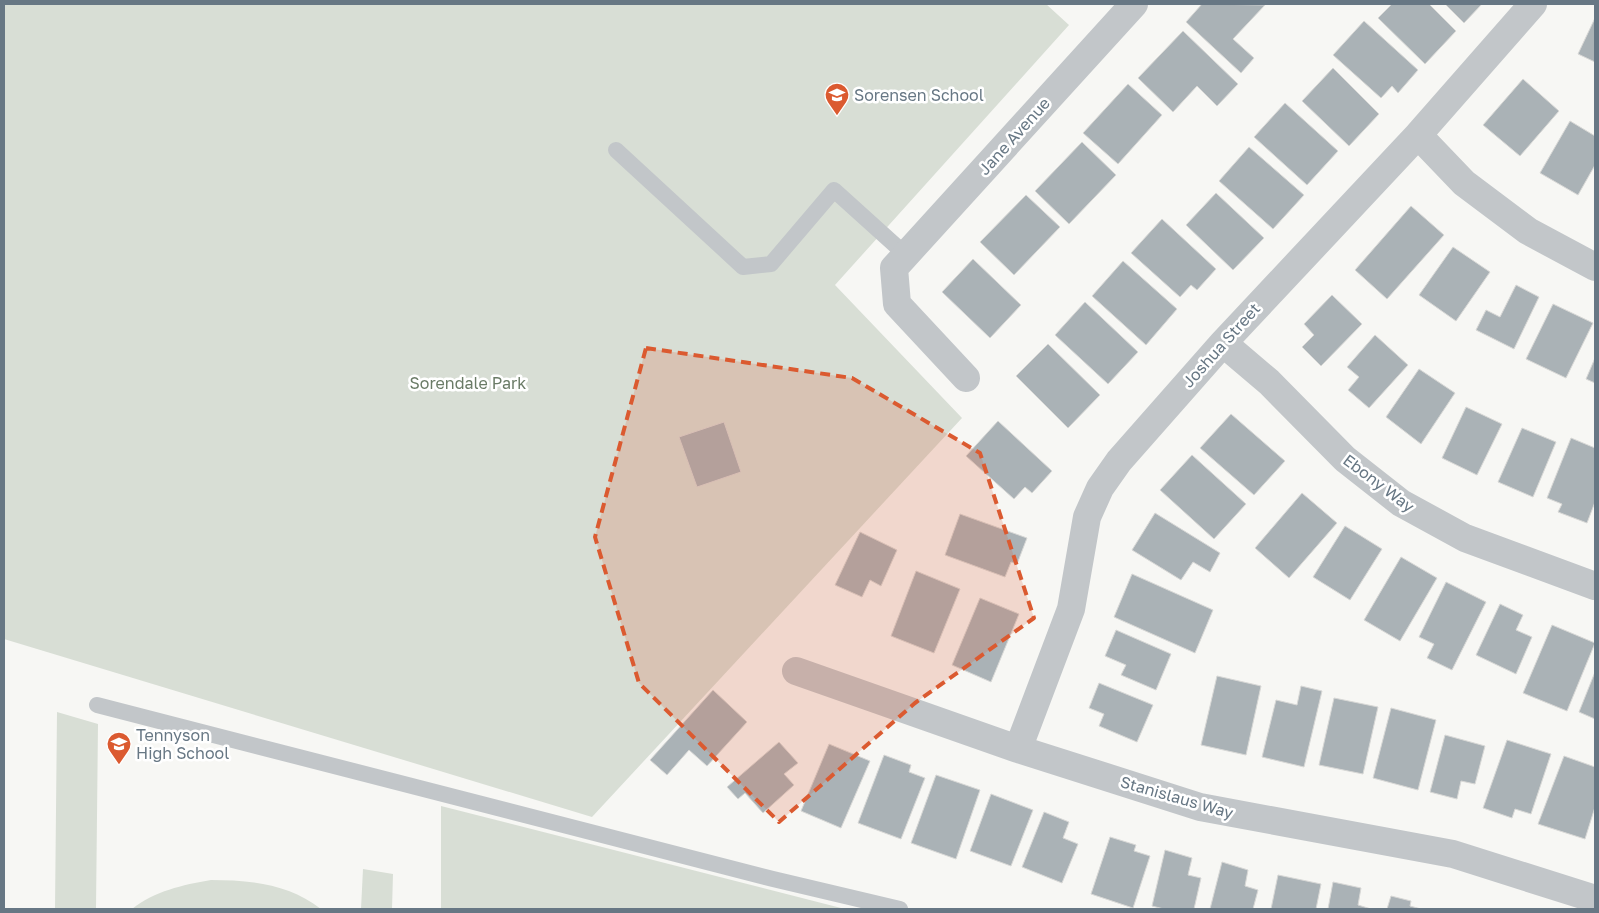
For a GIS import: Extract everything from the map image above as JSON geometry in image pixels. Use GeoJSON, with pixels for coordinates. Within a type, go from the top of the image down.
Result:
{"type":"FeatureCollection","features":[{"type":"Feature","properties":{"kind":"street","name":"Joshua Street"},"geometry":{"type":"LineString","coordinates":[[1018,749],[1071,609],[1086,517],[1100,488],[1119,461],[1222,343],[1418,135],[1533,4]]}},
{"type":"Feature","properties":{"kind":"street","name":"Jane Avenue"},"geometry":{"type":"LineString","coordinates":[[900,261],[1121,8]]}},
{"type":"Feature","properties":{"kind":"street"},"geometry":{"type":"LineString","coordinates":[[1418,135],[1464,183],[1528,231],[1595,267]]}},
{"type":"Feature","properties":{"kind":"street"},"geometry":{"type":"LineString","coordinates":[[900,261],[897,304],[966,378]]}},
{"type":"Feature","properties":{"kind":"street","name":"Ebony Way"},"geometry":{"type":"LineString","coordinates":[[1222,343],[1269,382],[1345,459],[1401,503],[1465,538],[1595,586]]}},
{"type":"Feature","properties":{"kind":"street","name":"Stanislaus Way"},"geometry":{"type":"LineString","coordinates":[[796,671],[1018,749],[1200,807],[1454,854],[1595,899]]}},
{"type":"Feature","properties":{"kind":"lane"},"geometry":{"type":"LineString","coordinates":[[616,150],[743,267],[771,264],[834,190],[900,261]]}},
{"type":"Feature","properties":{"kind":"lane"},"geometry":{"type":"LineString","coordinates":[[97,705],[753,874],[900,909]]}},
{"type":"Feature","properties":{"kind":"highlighted area"},"geometry":{"type":"Polygon","coordinates":[[[646,348],[852,378],[980,453],[1034,618],[915,703],[779,822],[639,683],[595,537],[646,348]]]}},
{"type":"Feature","properties":{"kind":"green space","name":"Sorendale Park"},"geometry":{"type":"Polygon","coordinates":[[[4,4],[1046,4],[1069,25],[835,285],[962,418],[592,817],[4,639],[4,4]]]}},
{"type":"Feature","properties":{"kind":"green space"},"geometry":{"type":"Polygon","coordinates":[[[57,712],[98,724],[96,909],[55,909],[57,712]]]}},
{"type":"Feature","properties":{"kind":"green space"},"geometry":{"type":"Polygon","coordinates":[[[441,806],[845,909],[441,909],[441,806]]]}},
{"type":"Feature","properties":{"kind":"green space"},"geometry":{"type":"Polygon","coordinates":[[[363,869],[393,874],[392,909],[361,909],[363,869]]]}},
{"type":"Feature","properties":{"kind":"green space"},"geometry":{"type":"Polygon","coordinates":[[[211,880],[269,885],[296,894],[321,909],[132,909],[159,893],[211,880]]]}},
{"type":"Feature","properties":{"kind":"building"},"geometry":{"type":"Polygon","coordinates":[[[1202,4],[1265,5],[1233,39],[1254,58],[1241,73],[1186,22],[1202,4]]]}},
{"type":"Feature","properties":{"kind":"building"},"geometry":{"type":"Polygon","coordinates":[[[1392,4],[1429,4],[1456,31],[1425,64],[1378,18],[1392,4]]]}},
{"type":"Feature","properties":{"kind":"building"},"geometry":{"type":"Polygon","coordinates":[[[1445,4],[1482,4],[1464,23],[1445,4]]]}},
{"type":"Feature","properties":{"kind":"building"},"geometry":{"type":"Polygon","coordinates":[[[1595,18],[1595,62],[1578,54],[1595,18]]]}},
{"type":"Feature","properties":{"kind":"building"},"geometry":{"type":"Polygon","coordinates":[[[1364,21],[1418,70],[1398,93],[1392,86],[1381,98],[1333,55],[1364,21]]]}},
{"type":"Feature","properties":{"kind":"building"},"geometry":{"type":"Polygon","coordinates":[[[1183,31],[1238,84],[1217,106],[1197,86],[1173,112],[1138,78],[1183,31]]]}},
{"type":"Feature","properties":{"kind":"building"},"geometry":{"type":"Polygon","coordinates":[[[1333,68],[1379,114],[1349,146],[1302,101],[1333,68]]]}},
{"type":"Feature","properties":{"kind":"building"},"geometry":{"type":"Polygon","coordinates":[[[1523,79],[1559,111],[1520,156],[1483,125],[1523,79]]]}},
{"type":"Feature","properties":{"kind":"building"},"geometry":{"type":"Polygon","coordinates":[[[1128,84],[1162,115],[1118,164],[1083,133],[1128,84]]]}},
{"type":"Feature","properties":{"kind":"building"},"geometry":{"type":"Polygon","coordinates":[[[1285,103],[1338,151],[1307,185],[1254,137],[1285,103]]]}},
{"type":"Feature","properties":{"kind":"building"},"geometry":{"type":"Polygon","coordinates":[[[1570,121],[1595,136],[1595,165],[1578,195],[1540,173],[1570,121]]]}},
{"type":"Feature","properties":{"kind":"building"},"geometry":{"type":"Polygon","coordinates":[[[1082,142],[1116,175],[1069,224],[1035,191],[1082,142]]]}},
{"type":"Feature","properties":{"kind":"building"},"geometry":{"type":"Polygon","coordinates":[[[1249,147],[1304,195],[1273,229],[1219,181],[1249,147]]]}},
{"type":"Feature","properties":{"kind":"building"},"geometry":{"type":"Polygon","coordinates":[[[1216,193],[1264,238],[1233,270],[1186,225],[1216,193]]]}},
{"type":"Feature","properties":{"kind":"building"},"geometry":{"type":"Polygon","coordinates":[[[1026,195],[1060,227],[1014,275],[980,242],[1026,195]]]}},
{"type":"Feature","properties":{"kind":"building"},"geometry":{"type":"Polygon","coordinates":[[[1411,206],[1444,235],[1387,299],[1355,270],[1411,206]]]}},
{"type":"Feature","properties":{"kind":"building"},"geometry":{"type":"Polygon","coordinates":[[[1162,219],[1216,269],[1197,290],[1191,285],[1180,297],[1131,253],[1162,219]]]}},
{"type":"Feature","properties":{"kind":"building"},"geometry":{"type":"Polygon","coordinates":[[[1453,247],[1490,272],[1456,321],[1419,295],[1453,247]]]}},
{"type":"Feature","properties":{"kind":"building"},"geometry":{"type":"Polygon","coordinates":[[[973,259],[1021,305],[990,338],[942,292],[973,259]]]}},
{"type":"Feature","properties":{"kind":"building"},"geometry":{"type":"Polygon","coordinates":[[[1123,261],[1177,309],[1146,345],[1092,296],[1123,261]]]}},
{"type":"Feature","properties":{"kind":"building"},"geometry":{"type":"Polygon","coordinates":[[[1516,285],[1539,297],[1514,349],[1476,330],[1486,310],[1500,317],[1516,285]]]}},
{"type":"Feature","properties":{"kind":"building"},"geometry":{"type":"Polygon","coordinates":[[[1332,295],[1362,324],[1321,366],[1302,347],[1314,335],[1304,324],[1332,295]]]}},
{"type":"Feature","properties":{"kind":"building"},"geometry":{"type":"Polygon","coordinates":[[[1085,302],[1138,352],[1108,384],[1055,335],[1085,302]]]}},
{"type":"Feature","properties":{"kind":"building"},"geometry":{"type":"Polygon","coordinates":[[[1553,304],[1593,323],[1566,378],[1526,359],[1553,304]]]}},
{"type":"Feature","properties":{"kind":"building"},"geometry":{"type":"Polygon","coordinates":[[[1375,335],[1408,365],[1369,408],[1348,390],[1359,377],[1347,367],[1375,335]]]}},
{"type":"Feature","properties":{"kind":"building"},"geometry":{"type":"Polygon","coordinates":[[[1048,344],[1100,395],[1068,428],[1016,376],[1048,344]]]}},
{"type":"Feature","properties":{"kind":"building"},"geometry":{"type":"Polygon","coordinates":[[[1595,358],[1595,383],[1586,379],[1595,358]]]}},
{"type":"Feature","properties":{"kind":"building"},"geometry":{"type":"Polygon","coordinates":[[[1419,369],[1455,393],[1421,444],[1386,417],[1419,369]]]}},
{"type":"Feature","properties":{"kind":"building"},"geometry":{"type":"Polygon","coordinates":[[[1466,407],[1502,424],[1477,475],[1442,458],[1466,407]]]}},
{"type":"Feature","properties":{"kind":"building"},"geometry":{"type":"Polygon","coordinates":[[[1231,414],[1285,461],[1254,495],[1200,448],[1231,414]]]}},
{"type":"Feature","properties":{"kind":"building"},"geometry":{"type":"Polygon","coordinates":[[[998,421],[1052,471],[1032,493],[1025,487],[1014,499],[966,456],[998,421]]]}},
{"type":"Feature","properties":{"kind":"building"},"geometry":{"type":"Polygon","coordinates":[[[724,422],[741,472],[697,487],[679,437],[724,422]]]}},
{"type":"Feature","properties":{"kind":"building"},"geometry":{"type":"Polygon","coordinates":[[[1522,428],[1556,442],[1533,497],[1498,482],[1522,428]]]}},
{"type":"Feature","properties":{"kind":"building"},"geometry":{"type":"Polygon","coordinates":[[[1571,438],[1595,448],[1595,502],[1587,523],[1558,512],[1562,504],[1547,498],[1571,438]]]}},
{"type":"Feature","properties":{"kind":"building"},"geometry":{"type":"Polygon","coordinates":[[[1192,455],[1246,504],[1214,539],[1160,490],[1192,455]]]}},
{"type":"Feature","properties":{"kind":"building"},"geometry":{"type":"Polygon","coordinates":[[[1302,493],[1337,523],[1289,578],[1255,548],[1302,493]]]}},
{"type":"Feature","properties":{"kind":"building"},"geometry":{"type":"Polygon","coordinates":[[[1155,513],[1220,553],[1210,572],[1193,562],[1181,580],[1132,550],[1155,513]]]}},
{"type":"Feature","properties":{"kind":"building"},"geometry":{"type":"Polygon","coordinates":[[[960,514],[1027,538],[1017,564],[1011,562],[1005,577],[945,555],[960,514]]]}},
{"type":"Feature","properties":{"kind":"building"},"geometry":{"type":"Polygon","coordinates":[[[1345,526],[1382,549],[1350,600],[1313,577],[1345,526]]]}},
{"type":"Feature","properties":{"kind":"building"},"geometry":{"type":"Polygon","coordinates":[[[860,532],[897,550],[881,586],[870,580],[862,597],[835,585],[860,532]]]}},
{"type":"Feature","properties":{"kind":"building"},"geometry":{"type":"Polygon","coordinates":[[[1401,557],[1437,578],[1400,641],[1364,620],[1401,557]]]}},
{"type":"Feature","properties":{"kind":"building"},"geometry":{"type":"Polygon","coordinates":[[[916,571],[960,589],[934,653],[891,636],[916,571]]]}},
{"type":"Feature","properties":{"kind":"building"},"geometry":{"type":"Polygon","coordinates":[[[1132,574],[1213,610],[1195,653],[1114,617],[1132,574]]]}},
{"type":"Feature","properties":{"kind":"building"},"geometry":{"type":"Polygon","coordinates":[[[1446,582],[1486,602],[1452,670],[1427,658],[1434,644],[1419,637],[1446,582]]]}},
{"type":"Feature","properties":{"kind":"building"},"geometry":{"type":"Polygon","coordinates":[[[980,598],[1019,614],[991,682],[952,665],[980,598]]]}},
{"type":"Feature","properties":{"kind":"building"},"geometry":{"type":"Polygon","coordinates":[[[1500,604],[1523,615],[1516,630],[1532,637],[1516,674],[1476,655],[1500,604]]]}},
{"type":"Feature","properties":{"kind":"building"},"geometry":{"type":"Polygon","coordinates":[[[1552,625],[1595,643],[1567,711],[1523,693],[1552,625]]]}},
{"type":"Feature","properties":{"kind":"building"},"geometry":{"type":"Polygon","coordinates":[[[1116,630],[1171,654],[1156,690],[1121,675],[1126,665],[1105,656],[1116,630]]]}},
{"type":"Feature","properties":{"kind":"building"},"geometry":{"type":"Polygon","coordinates":[[[1595,672],[1595,719],[1579,712],[1595,672]]]}},
{"type":"Feature","properties":{"kind":"building"},"geometry":{"type":"Polygon","coordinates":[[[1217,676],[1261,686],[1246,755],[1201,745],[1217,676]]]}},
{"type":"Feature","properties":{"kind":"building"},"geometry":{"type":"Polygon","coordinates":[[[1099,683],[1153,705],[1137,742],[1099,726],[1104,714],[1089,708],[1099,683]]]}},
{"type":"Feature","properties":{"kind":"building"},"geometry":{"type":"Polygon","coordinates":[[[1301,686],[1322,691],[1304,767],[1262,757],[1276,700],[1297,705],[1301,686]]]}},
{"type":"Feature","properties":{"kind":"building"},"geometry":{"type":"Polygon","coordinates":[[[713,690],[747,722],[707,766],[689,750],[667,775],[650,760],[713,690]]]}},
{"type":"Feature","properties":{"kind":"building"},"geometry":{"type":"Polygon","coordinates":[[[1334,698],[1378,707],[1363,774],[1319,765],[1334,698]]]}},
{"type":"Feature","properties":{"kind":"building"},"geometry":{"type":"Polygon","coordinates":[[[1391,708],[1436,720],[1418,790],[1373,778],[1391,708]]]}},
{"type":"Feature","properties":{"kind":"building"},"geometry":{"type":"Polygon","coordinates":[[[1445,735],[1485,746],[1475,784],[1461,781],[1457,799],[1430,792],[1445,735]]]}},
{"type":"Feature","properties":{"kind":"building"},"geometry":{"type":"Polygon","coordinates":[[[1507,740],[1551,754],[1531,814],[1515,809],[1512,818],[1483,808],[1507,740]]]}},
{"type":"Feature","properties":{"kind":"building"},"geometry":{"type":"Polygon","coordinates":[[[779,742],[798,763],[784,774],[794,785],[763,813],[745,793],[738,799],[727,787],[779,742]]]}},
{"type":"Feature","properties":{"kind":"building"},"geometry":{"type":"Polygon","coordinates":[[[829,744],[870,761],[841,828],[801,811],[829,744]]]}},
{"type":"Feature","properties":{"kind":"building"},"geometry":{"type":"Polygon","coordinates":[[[884,755],[911,765],[909,772],[925,778],[901,839],[858,823],[884,755]]]}},
{"type":"Feature","properties":{"kind":"building"},"geometry":{"type":"Polygon","coordinates":[[[1564,756],[1595,767],[1595,807],[1585,839],[1538,824],[1564,756]]]}},
{"type":"Feature","properties":{"kind":"building"},"geometry":{"type":"Polygon","coordinates":[[[936,775],[980,790],[956,859],[911,843],[936,775]]]}},
{"type":"Feature","properties":{"kind":"building"},"geometry":{"type":"Polygon","coordinates":[[[991,794],[1033,810],[1011,866],[970,851],[991,794]]]}},
{"type":"Feature","properties":{"kind":"building"},"geometry":{"type":"Polygon","coordinates":[[[1044,812],[1069,822],[1063,838],[1078,844],[1062,883],[1022,867],[1044,812]]]}},
{"type":"Feature","properties":{"kind":"building"},"geometry":{"type":"Polygon","coordinates":[[[1110,837],[1136,845],[1134,851],[1150,856],[1133,908],[1091,894],[1110,837]]]}},
{"type":"Feature","properties":{"kind":"building"},"geometry":{"type":"Polygon","coordinates":[[[1165,850],[1192,858],[1188,875],[1201,878],[1194,909],[1164,909],[1152,906],[1165,850]]]}},
{"type":"Feature","properties":{"kind":"building"},"geometry":{"type":"Polygon","coordinates":[[[1222,862],[1248,870],[1245,886],[1258,890],[1253,909],[1210,909],[1222,862]]]}},
{"type":"Feature","properties":{"kind":"building"},"geometry":{"type":"Polygon","coordinates":[[[1278,875],[1321,884],[1316,909],[1271,909],[1278,875]]]}},
{"type":"Feature","properties":{"kind":"building"},"geometry":{"type":"Polygon","coordinates":[[[1333,882],[1361,888],[1358,905],[1371,909],[1328,909],[1333,882]]]}},
{"type":"Feature","properties":{"kind":"building"},"geometry":{"type":"Polygon","coordinates":[[[1391,896],[1411,901],[1410,906],[1421,909],[1387,909],[1391,896]]]}},
{"type":"Feature","properties":{"kind":"place","name":"Sorensen School"},"geometry":{"type":"Point","coordinates":[837,116]}},
{"type":"Feature","properties":{"kind":"place","name":"Tennyson High School"},"geometry":{"type":"Point","coordinates":[119,765]}}]}
